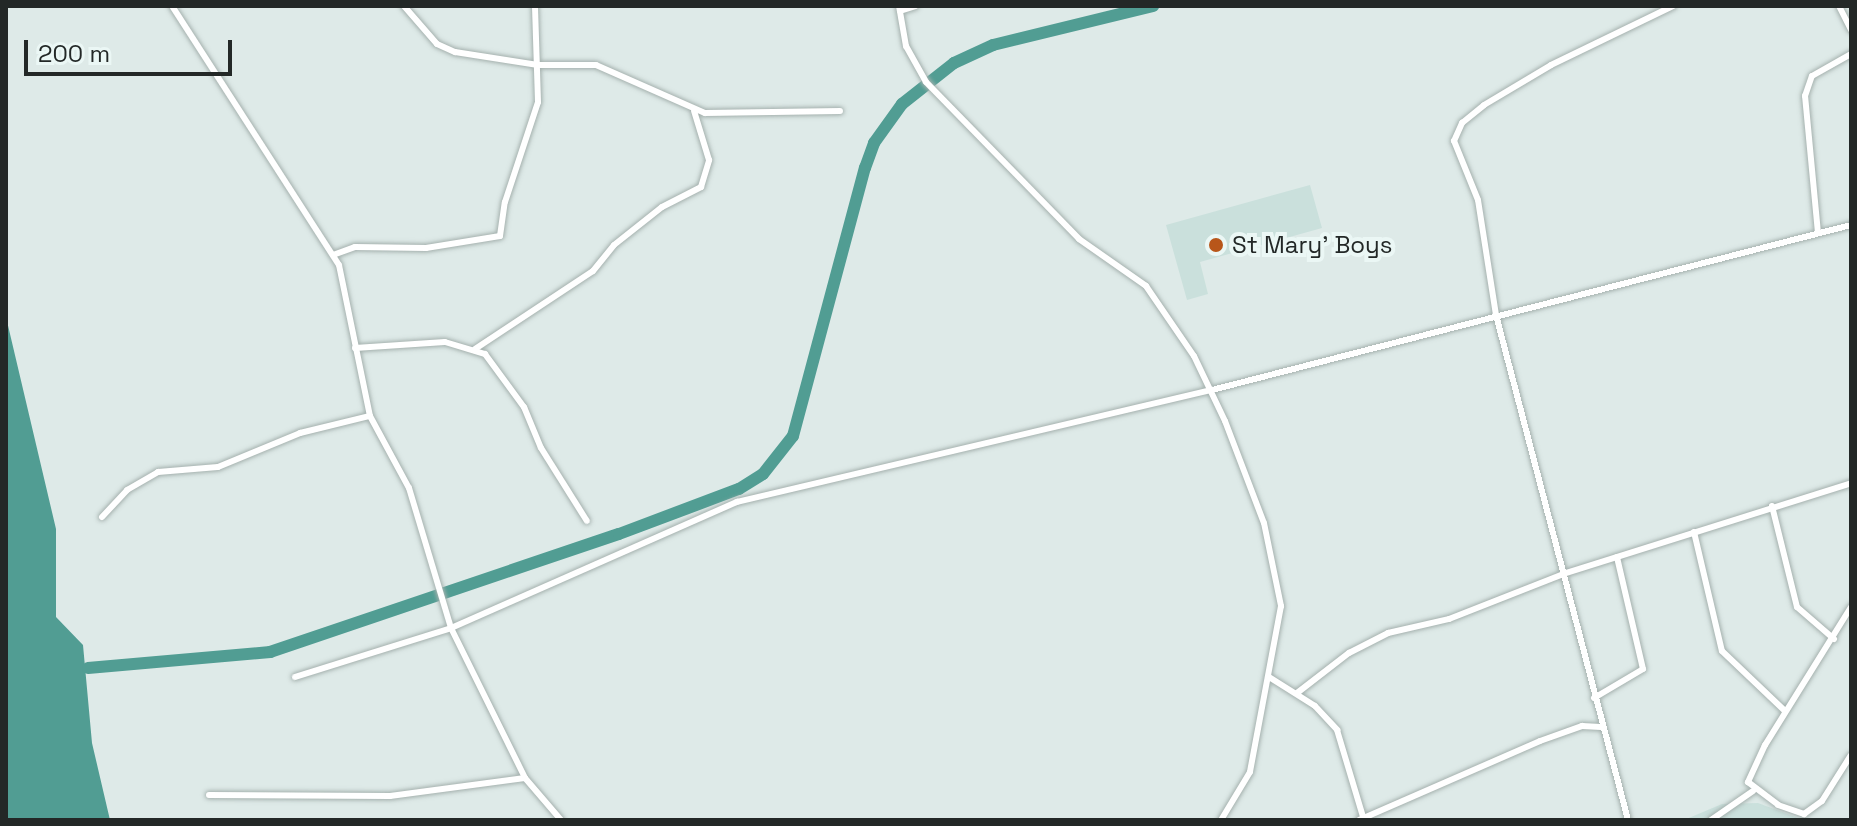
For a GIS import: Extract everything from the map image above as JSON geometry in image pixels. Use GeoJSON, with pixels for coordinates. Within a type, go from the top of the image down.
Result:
{"type":"FeatureCollection","features":[{"type":"Feature","properties":{"kind":"street"},"geometry":{"type":"LineString","coordinates":[[172,6],[333,255],[346,284],[355,348],[370,416],[409,488],[451,628],[525,778],[561,820]]}},
{"type":"Feature","properties":{"kind":"street"},"geometry":{"type":"LineString","coordinates":[[404,6],[443,47],[538,65],[610,69],[694,111],[745,116],[840,111]]}},
{"type":"Feature","properties":{"kind":"street"},"geometry":{"type":"LineString","coordinates":[[333,255],[355,247],[426,248],[500,236],[505,202],[538,102],[538,65],[532,38],[535,6]]}},
{"type":"Feature","properties":{"kind":"street"},"geometry":{"type":"LineString","coordinates":[[915,6],[900,8],[906,46],[926,82],[1079,239],[1134,273],[1180,333],[1212,390],[1264,523],[1279,586],[1269,677],[1250,772],[1221,820]]}},
{"type":"Feature","properties":{"kind":"street"},"geometry":{"type":"LineString","coordinates":[[1628,820],[1601,727],[1496,315],[1478,200],[1455,146],[1462,123],[1551,65],[1673,6]]}},
{"type":"Feature","properties":{"kind":"street"},"geometry":{"type":"LineString","coordinates":[[1839,6],[1851,30]]}},
{"type":"Feature","properties":{"kind":"street"},"geometry":{"type":"LineString","coordinates":[[1818,233],[1805,96],[1812,76],[1851,54]]}},
{"type":"Feature","properties":{"kind":"street"},"geometry":{"type":"LineString","coordinates":[[355,348],[397,342],[475,349],[593,271],[614,245],[662,207],[701,187],[709,160],[694,111]]}},
{"type":"Feature","properties":{"kind":"street"},"geometry":{"type":"LineString","coordinates":[[295,677],[451,628],[737,502],[1212,390],[1851,225]]}},
{"type":"Feature","properties":{"kind":"street"},"geometry":{"type":"LineString","coordinates":[[475,349],[524,407],[541,448],[587,521]]}},
{"type":"Feature","properties":{"kind":"street"},"geometry":{"type":"LineString","coordinates":[[102,517],[127,490],[158,472],[218,467],[300,433],[370,416]]}},
{"type":"Feature","properties":{"kind":"street"},"geometry":{"type":"LineString","coordinates":[[1297,693],[1369,641],[1457,617],[1563,574],[1851,483]]}},
{"type":"Feature","properties":{"kind":"street"},"geometry":{"type":"LineString","coordinates":[[1772,506],[1797,607],[1834,639]]}},
{"type":"Feature","properties":{"kind":"street"},"geometry":{"type":"LineString","coordinates":[[1694,532],[1722,651],[1785,711]]}},
{"type":"Feature","properties":{"kind":"street"},"geometry":{"type":"LineString","coordinates":[[1594,698],[1643,669],[1617,557]]}},
{"type":"Feature","properties":{"kind":"street"},"geometry":{"type":"LineString","coordinates":[[1851,607],[1748,775],[1753,791],[1794,814],[1804,814],[1822,801],[1851,755]]}},
{"type":"Feature","properties":{"kind":"street"},"geometry":{"type":"LineString","coordinates":[[1269,677],[1297,693],[1337,730],[1362,820],[1540,741],[1582,726],[1601,727]]}},
{"type":"Feature","properties":{"kind":"street"},"geometry":{"type":"LineString","coordinates":[[209,795],[390,796],[525,778]]}},
{"type":"Feature","properties":{"kind":"street"},"geometry":{"type":"LineString","coordinates":[[1711,820],[1753,791]]}},
{"type":"Feature","properties":{"kind":"shaded area","name":"St Mary' Boys"},"geometry":{"type":"Polygon","coordinates":[[[1310,185],[1322,228],[1200,262],[1208,294],[1187,300],[1166,225],[1310,185]]]}},
{"type":"Feature","properties":{"kind":"shaded area"},"geometry":{"type":"Polygon","coordinates":[[[6,317],[56,529],[56,617],[83,645],[92,743],[110,820],[6,820],[6,317]]]}},
{"type":"Feature","properties":{"kind":"shaded area"},"geometry":{"type":"Polygon","coordinates":[[[1758,803],[1803,820],[1684,820],[1722,804],[1758,803]]]}},
{"type":"Feature","properties":{"kind":"waterway"},"geometry":{"type":"LineString","coordinates":[[88,668],[270,652],[619,534],[739,489],[763,474],[793,436],[865,168],[874,143],[902,104],[954,63],[993,45],[1153,6]]}},
{"type":"Feature","properties":{"kind":"place","name":"St Mary' Boys"},"geometry":{"type":"Point","coordinates":[1216,245]}}]}
